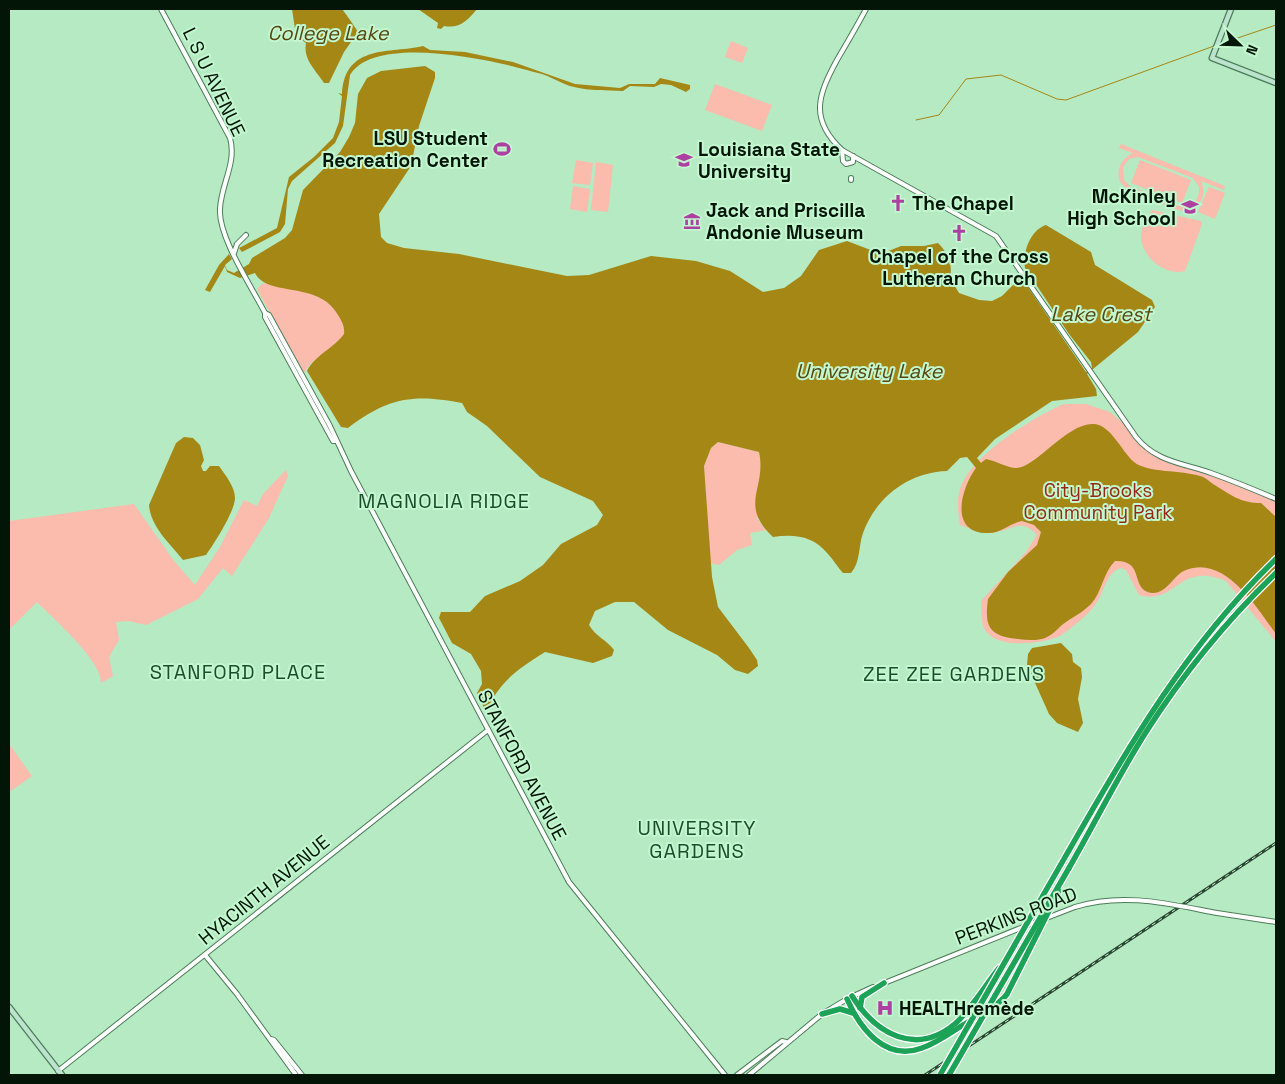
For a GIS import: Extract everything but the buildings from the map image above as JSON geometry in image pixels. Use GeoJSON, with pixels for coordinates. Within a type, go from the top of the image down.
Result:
{"type":"FeatureCollection","features":[{"type":"Feature","properties":{"kind":"highway"},"geometry":{"type":"LineString","coordinates":[[940,1075],[1135,735],[1178,672],[1232,605],[1276,559]]}},
{"type":"Feature","properties":{"kind":"highway"},"geometry":{"type":"LineString","coordinates":[[849,998],[854,1014],[867,1033],[876,1042],[898,1050],[912,1051],[937,1041],[997,1004],[1007,994],[1075,856],[1151,725],[1175,690],[1237,613],[1276,573]]}},
{"type":"Feature","properties":{"kind":"highway"},"geometry":{"type":"LineString","coordinates":[[950,1075],[1069,868]]}},
{"type":"Feature","properties":{"kind":"highway"},"geometry":{"type":"LineString","coordinates":[[849,998],[878,1028],[897,1036],[920,1038],[937,1034],[948,1029],[960,1019],[1007,959]]}},
{"type":"Feature","properties":{"kind":"highway"},"geometry":{"type":"LineString","coordinates":[[861,1010],[862,997],[884,982]]}},
{"type":"Feature","properties":{"kind":"highway"},"geometry":{"type":"LineString","coordinates":[[822,1014],[840,1009],[854,1014]]}},
{"type":"Feature","properties":{"kind":"main road"},"geometry":{"type":"LineString","coordinates":[[1231,9],[1213,55],[1276,82]]}},
{"type":"Feature","properties":{"kind":"main road"},"geometry":{"type":"LineString","coordinates":[[9,1007],[60,1073]]}},
{"type":"Feature","properties":{"kind":"street","name":"L S U AVENUE"},"geometry":{"type":"LineString","coordinates":[[161,9],[230,138],[232,162],[220,207],[222,228]]}},
{"type":"Feature","properties":{"kind":"street"},"geometry":{"type":"LineString","coordinates":[[866,9],[849,43],[825,81],[819,103],[821,120],[826,131],[842,150],[844,155],[842,159],[845,164],[853,162],[867,163]]}},
{"type":"Feature","properties":{"kind":"street"},"geometry":{"type":"LineString","coordinates":[[842,150],[996,236],[1136,437],[1156,455],[1212,473],[1276,499]]}},
{"type":"Feature","properties":{"kind":"street"},"geometry":{"type":"LineString","coordinates":[[844,155],[851,154]]}},
{"type":"Feature","properties":{"kind":"street"},"geometry":{"type":"LineString","coordinates":[[851,154],[853,162]]}},
{"type":"Feature","properties":{"kind":"street","name":"STANFORD AVENUE"},"geometry":{"type":"LineString","coordinates":[[222,228],[269,324],[333,441],[335,441],[572,886],[725,1075]]}},
{"type":"Feature","properties":{"kind":"street"},"geometry":{"type":"LineString","coordinates":[[234,253],[236,244],[246,235]]}},
{"type":"Feature","properties":{"kind":"street","name":"HYACINTH AVENUE"},"geometry":{"type":"LineString","coordinates":[[60,1073],[488,730]]}},
{"type":"Feature","properties":{"kind":"street","name":"PERKINS ROAD"},"geometry":{"type":"LineString","coordinates":[[749,1075],[786,1046],[786,1042],[822,1014],[849,998],[884,982],[1075,907],[1102,900],[1131,899],[1276,922]]}},
{"type":"Feature","properties":{"kind":"street"},"geometry":{"type":"LineString","coordinates":[[205,955],[296,1075]]}},
{"type":"Feature","properties":{"kind":"street"},"geometry":{"type":"LineString","coordinates":[[270,1039],[274,1040],[302,1075]]}},
{"type":"Feature","properties":{"kind":"street","name":"PERKINS ROAD"},"geometry":{"type":"LineString","coordinates":[[737,1075],[782,1041],[786,1042]]}},
{"type":"Feature","properties":{"kind":"green space"},"geometry":{"type":"Polygon","coordinates":[[[731,41],[748,48],[742,63],[725,57],[731,41]]]}},
{"type":"Feature","properties":{"kind":"green space"},"geometry":{"type":"Polygon","coordinates":[[[715,84],[772,105],[762,131],[705,110],[715,84]]]}},
{"type":"Feature","properties":{"kind":"green space"},"geometry":{"type":"Polygon","coordinates":[[[1121,144],[1225,186],[1224,190],[1201,181],[1203,195],[1201,200],[1194,208],[1188,210],[1175,209],[1133,193],[1121,183],[1119,168],[1124,159],[1133,153],[1119,148],[1121,144]],[[1138,157],[1129,159],[1123,167],[1124,180],[1130,186],[1182,207],[1190,205],[1197,198],[1199,187],[1193,178],[1138,157]]]}},
{"type":"Feature","properties":{"kind":"green space"},"geometry":{"type":"Polygon","coordinates":[[[576,160],[593,163],[590,185],[572,183],[576,160]]]}},
{"type":"Feature","properties":{"kind":"green space"},"geometry":{"type":"Polygon","coordinates":[[[1140,160],[1191,180],[1182,203],[1131,183],[1140,160]]]}},
{"type":"Feature","properties":{"kind":"green space"},"geometry":{"type":"Polygon","coordinates":[[[596,162],[613,165],[608,212],[591,210],[596,162]]]}},
{"type":"Feature","properties":{"kind":"green space"},"geometry":{"type":"Polygon","coordinates":[[[573,186],[590,189],[587,212],[570,209],[573,186]]]}},
{"type":"Feature","properties":{"kind":"green space"},"geometry":{"type":"Polygon","coordinates":[[[1209,187],[1225,193],[1215,219],[1198,212],[1209,187]]]}},
{"type":"Feature","properties":{"kind":"green space"},"geometry":{"type":"Polygon","coordinates":[[[1152,210],[1201,221],[1202,224],[1185,271],[1171,271],[1164,268],[1146,253],[1141,239],[1141,231],[1152,210]]]}},
{"type":"Feature","properties":{"kind":"green space"},"geometry":{"type":"Polygon","coordinates":[[[263,283],[288,287],[315,295],[336,310],[343,321],[345,334],[337,344],[311,363],[303,374],[257,289],[263,283]]]}},
{"type":"Feature","properties":{"kind":"green space","name":"City-Brooks Community Park"},"geometry":{"type":"Polygon","coordinates":[[[1064,404],[1086,404],[1110,412],[1156,455],[1199,469],[1276,499],[1276,642],[1226,581],[1210,576],[1197,576],[1161,595],[1151,597],[1139,595],[1126,570],[1121,568],[1111,574],[1092,608],[1068,631],[1060,636],[1031,643],[1019,643],[998,640],[989,635],[983,625],[981,601],[1026,552],[1037,535],[1025,526],[987,533],[960,525],[958,504],[960,489],[969,472],[992,448],[1022,427],[1064,404]]]}},
{"type":"Feature","properties":{"kind":"green space"},"geometry":{"type":"Polygon","coordinates":[[[718,442],[759,452],[761,462],[757,519],[766,530],[750,533],[752,545],[737,550],[719,565],[710,563],[704,466],[711,448],[718,442]]]}},
{"type":"Feature","properties":{"kind":"green space"},"geometry":{"type":"Polygon","coordinates":[[[286,470],[288,476],[269,518],[232,576],[223,568],[198,599],[146,625],[128,621],[116,622],[119,640],[109,657],[113,676],[101,683],[94,663],[86,652],[37,602],[9,630],[9,521],[134,504],[174,561],[195,585],[220,547],[244,500],[257,506],[263,494],[286,470]]]}},
{"type":"Feature","properties":{"kind":"green space"},"geometry":{"type":"Polygon","coordinates":[[[9,744],[32,776],[11,791],[9,788],[9,744]]]}},
{"type":"Feature","properties":{"kind":"water","name":"College Lake"},"geometry":{"type":"Polygon","coordinates":[[[292,9],[342,9],[358,32],[344,52],[329,83],[324,83],[308,60],[306,43],[299,38],[299,34],[295,29],[292,9]]]}},
{"type":"Feature","properties":{"kind":"water"},"geometry":{"type":"Polygon","coordinates":[[[418,9],[477,9],[463,23],[450,27],[444,26],[441,29],[437,28],[438,23],[418,9]]]}},
{"type":"Feature","properties":{"kind":"water"},"geometry":{"type":"Polygon","coordinates":[[[423,46],[430,50],[465,52],[513,62],[575,84],[620,88],[629,84],[655,84],[660,78],[690,85],[690,89],[686,92],[671,85],[661,84],[654,87],[630,86],[623,91],[586,89],[569,86],[543,74],[520,68],[469,57],[440,54],[411,53],[385,55],[364,62],[350,75],[343,126],[335,143],[292,181],[288,189],[285,224],[280,232],[242,252],[239,248],[277,228],[289,177],[314,157],[333,138],[339,122],[342,96],[338,93],[342,94],[345,78],[351,66],[372,54],[423,46]]]}},
{"type":"Feature","properties":{"kind":"water","name":"University Lake"},"geometry":{"type":"Polygon","coordinates":[[[425,66],[435,72],[435,78],[419,126],[411,166],[379,214],[381,237],[387,243],[404,248],[459,254],[567,276],[589,275],[651,256],[696,261],[730,271],[763,292],[784,288],[801,276],[819,250],[847,241],[881,254],[901,246],[924,246],[938,243],[949,259],[951,268],[950,278],[959,293],[979,300],[992,301],[1002,296],[1021,277],[1086,372],[1092,368],[1091,362],[1069,334],[1025,268],[1024,262],[1028,243],[1040,228],[1046,225],[1091,252],[1095,265],[1152,300],[1155,307],[1138,332],[1087,374],[1096,389],[1097,396],[1052,401],[995,439],[977,458],[981,463],[986,459],[1015,468],[1023,467],[1073,430],[1084,425],[1094,424],[1106,429],[1130,458],[1140,466],[1156,470],[1193,474],[1205,478],[1236,498],[1247,502],[1261,503],[1276,517],[1276,634],[1260,611],[1239,587],[1227,577],[1214,570],[1200,567],[1186,570],[1162,590],[1152,593],[1145,591],[1141,587],[1131,565],[1115,561],[1091,604],[1051,635],[1042,639],[1032,640],[1001,636],[995,633],[988,624],[988,599],[1008,572],[1037,545],[1041,532],[1034,525],[1022,521],[993,533],[976,531],[968,526],[963,518],[961,508],[966,487],[976,468],[967,457],[960,458],[947,471],[933,472],[907,482],[885,498],[876,508],[863,533],[858,559],[854,568],[851,573],[843,573],[830,556],[816,543],[796,536],[773,537],[757,515],[755,505],[760,476],[759,452],[718,442],[711,448],[704,466],[712,577],[718,607],[749,648],[757,660],[758,666],[748,674],[735,670],[717,655],[668,630],[634,602],[615,602],[595,611],[589,625],[614,650],[612,656],[593,663],[545,652],[512,675],[499,689],[489,706],[484,708],[477,693],[482,684],[481,671],[471,654],[452,643],[439,618],[441,612],[470,612],[485,596],[520,581],[543,565],[561,544],[597,525],[603,515],[593,501],[540,477],[487,426],[467,412],[462,403],[429,399],[402,401],[376,410],[348,428],[341,427],[307,371],[315,360],[344,334],[342,322],[330,304],[319,297],[307,293],[271,285],[262,281],[255,273],[240,278],[227,272],[225,266],[210,292],[205,290],[219,265],[229,254],[232,259],[225,265],[227,270],[234,273],[249,264],[252,258],[285,238],[292,230],[303,190],[340,152],[349,137],[355,123],[358,94],[367,78],[381,71],[425,66]]]}},
{"type":"Feature","properties":{"kind":"water"},"geometry":{"type":"Polygon","coordinates":[[[184,437],[193,438],[200,445],[204,460],[201,466],[203,471],[206,471],[210,466],[219,466],[232,486],[235,498],[228,519],[206,555],[183,560],[157,528],[149,505],[176,443],[184,437]]]}},
{"type":"Feature","properties":{"kind":"water"},"geometry":{"type":"Polygon","coordinates":[[[1061,643],[1072,654],[1073,662],[1081,668],[1082,677],[1078,699],[1083,723],[1078,732],[1057,723],[1049,714],[1027,665],[1028,654],[1032,648],[1061,643]]]}},
{"type":"Feature","properties":{"kind":"waterway"},"geometry":{"type":"LineString","coordinates":[[1220,44],[1276,25]]}},
{"type":"Feature","properties":{"kind":"waterway"},"geometry":{"type":"LineString","coordinates":[[916,120],[939,115],[966,79],[1001,75],[1057,99],[1066,100],[1214,46]]}},
{"type":"Feature","properties":{"kind":"railway"},"geometry":{"type":"LineString","coordinates":[[925,1075],[1276,843]]}},
{"type":"Feature","properties":{"kind":"place","name":"LSU Student Recreation Center"},"geometry":{"type":"Point","coordinates":[502,149]}},
{"type":"Feature","properties":{"kind":"place","name":"Louisiana State University"},"geometry":{"type":"Point","coordinates":[684,160]}},
{"type":"Feature","properties":{"kind":"place","name":"The Chapel"},"geometry":{"type":"Point","coordinates":[898,203]}},
{"type":"Feature","properties":{"kind":"place","name":"McKinley High School"},"geometry":{"type":"Point","coordinates":[1190,207]}},
{"type":"Feature","properties":{"kind":"place","name":"Jack and Priscilla Andonie Museum"},"geometry":{"type":"Point","coordinates":[692,221]}},
{"type":"Feature","properties":{"kind":"place","name":"Chapel of the Cross Lutheran Church"},"geometry":{"type":"Point","coordinates":[959,233]}},
{"type":"Feature","properties":{"kind":"place","name":"HEALTHremède"},"geometry":{"type":"Point","coordinates":[885,1008]}},
{"type":"Feature","properties":{"kind":"district","name":"MAGNOLIA RIDGE"},"geometry":{"type":"Point","coordinates":[444,501]}},
{"type":"Feature","properties":{"kind":"district","name":"STANFORD PLACE"},"geometry":{"type":"Point","coordinates":[238,672]}},
{"type":"Feature","properties":{"kind":"district","name":"ZEE ZEE GARDENS"},"geometry":{"type":"Point","coordinates":[954,674]}},
{"type":"Feature","properties":{"kind":"district","name":"UNIVERSITY GARDENS"},"geometry":{"type":"Point","coordinates":[697,840]}},
{"type":"Feature","properties":{"kind":"water label","name":"Lake Crest"},"geometry":{"type":"Point","coordinates":[1101,314]}}]}
